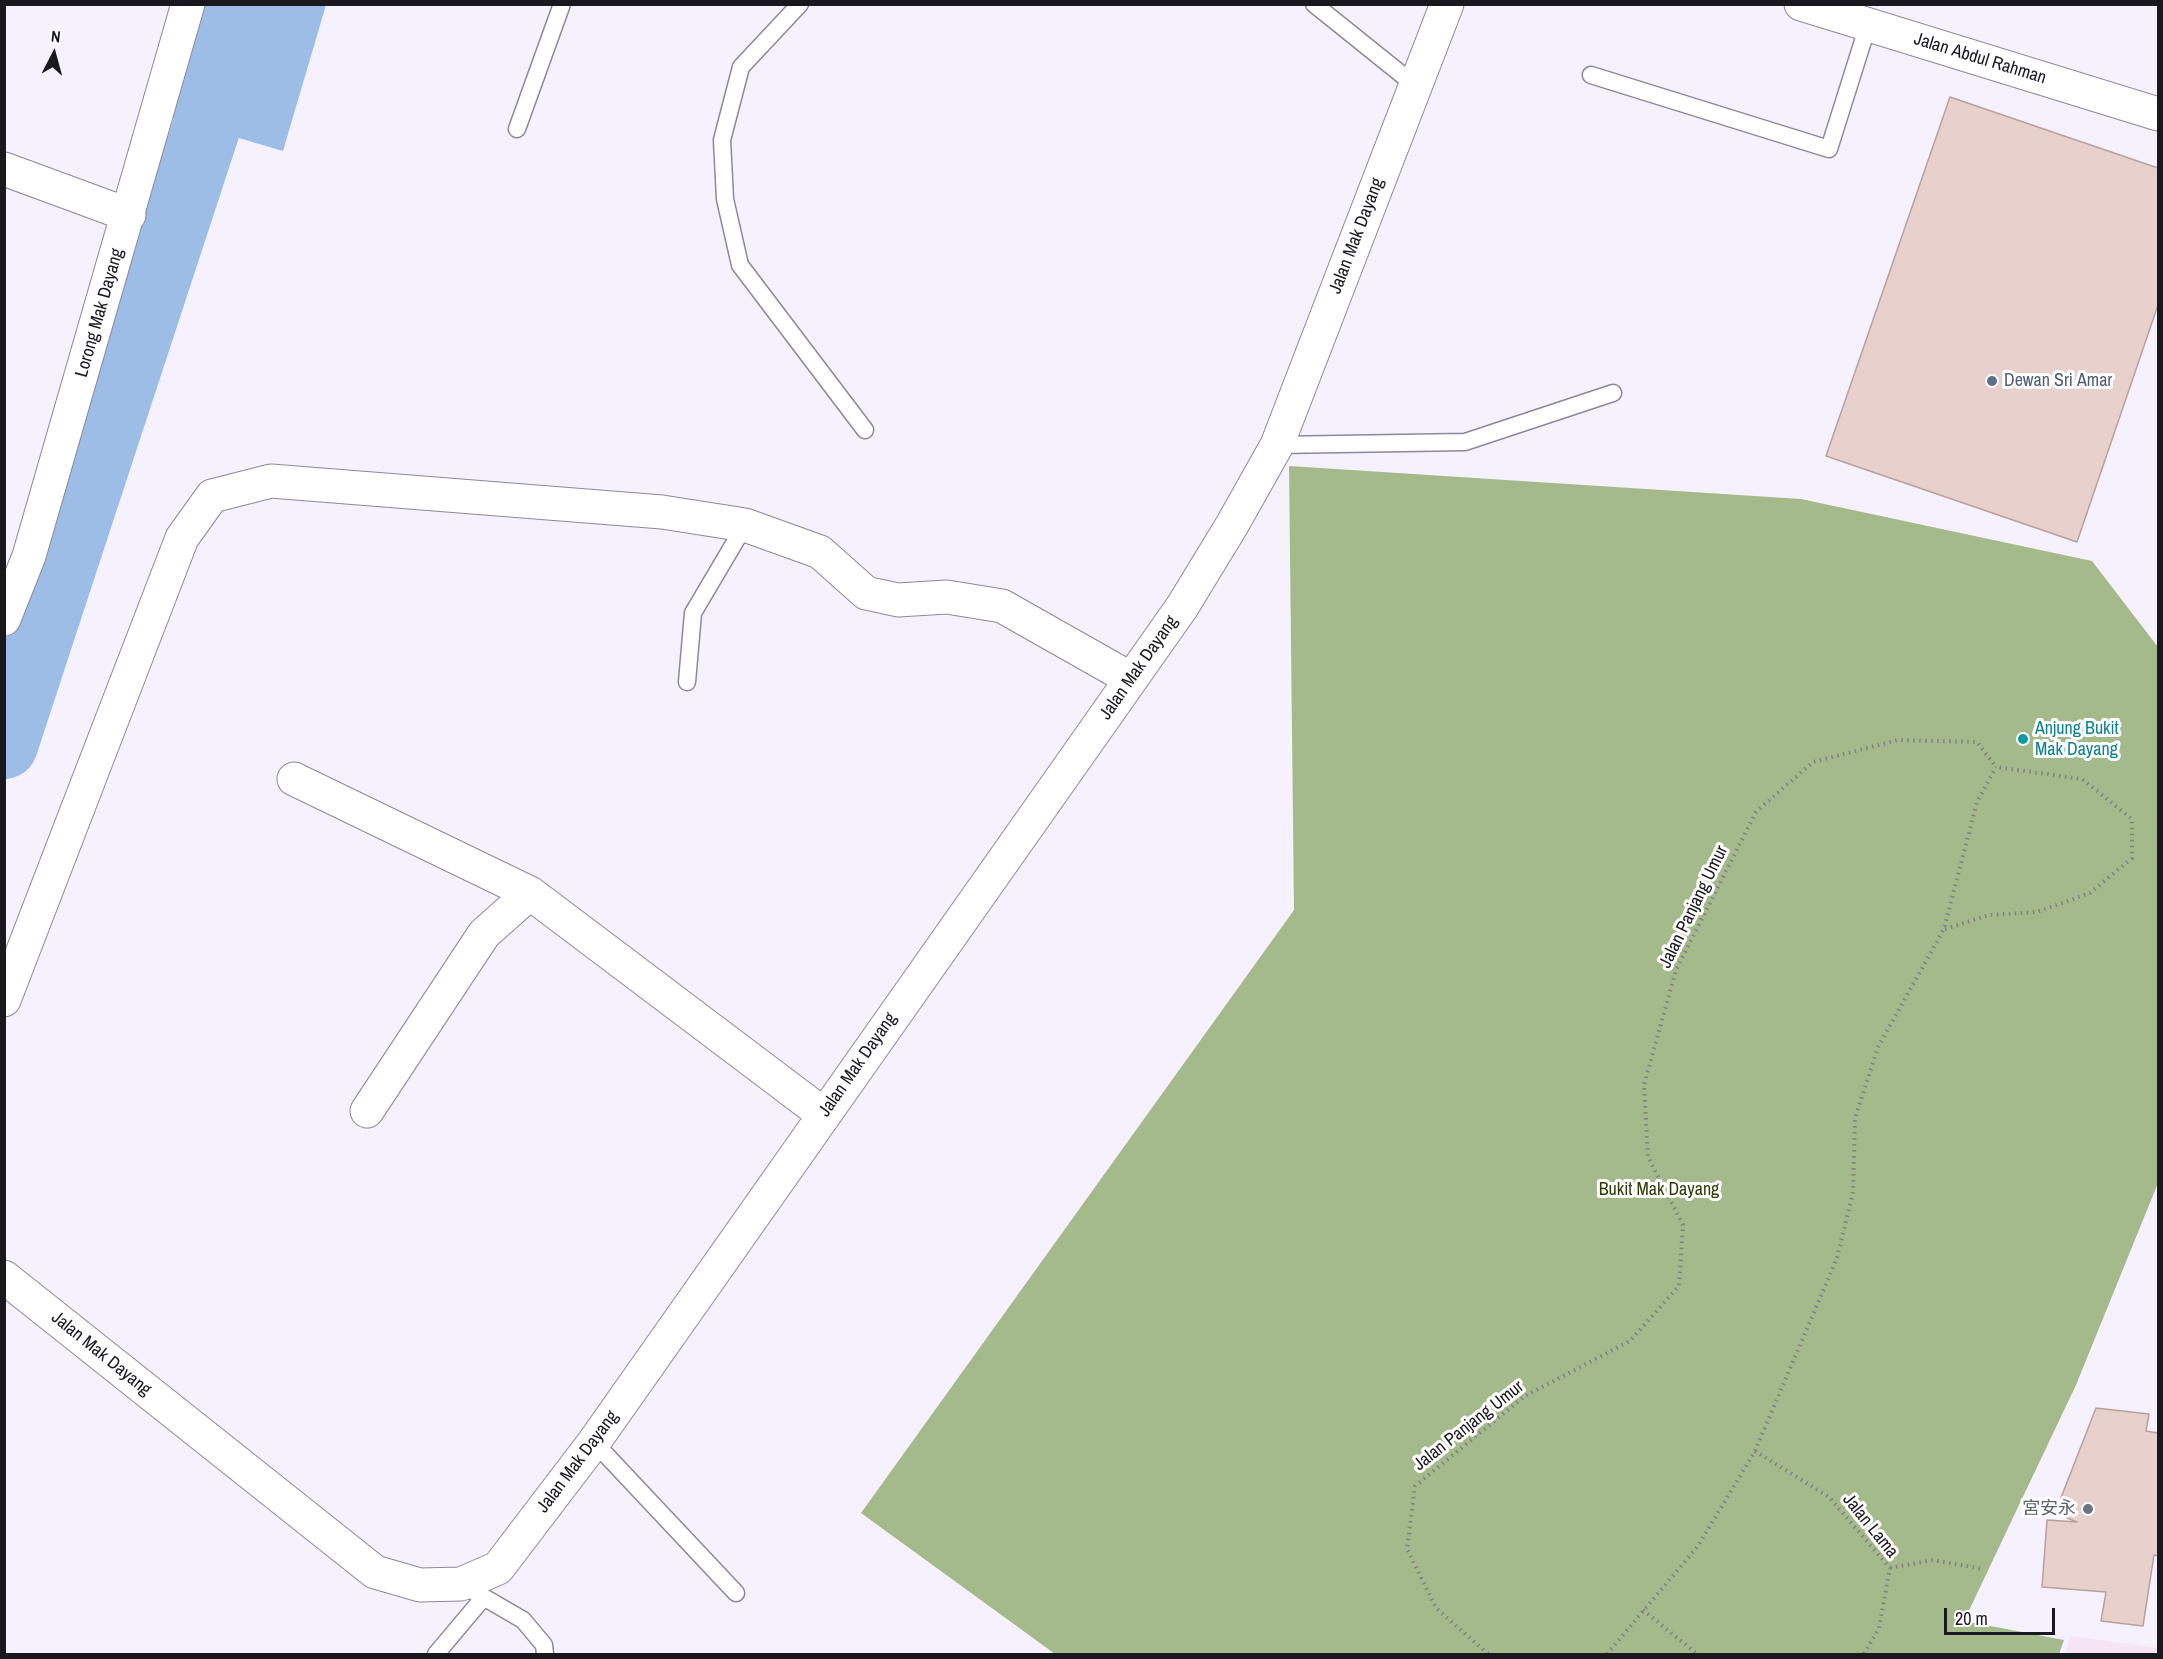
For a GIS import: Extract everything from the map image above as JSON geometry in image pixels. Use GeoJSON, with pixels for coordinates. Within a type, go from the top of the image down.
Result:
{"type":"FeatureCollection","features":[{"type":"Feature","properties":{"kind":"street","name":"Lorong Mak Dayang"},"geometry":{"type":"LineString","coordinates":[[4,620],[17,552],[129,215],[188,4]]}},
{"type":"Feature","properties":{"kind":"street","name":"Jalan Mak Dayang"},"geometry":{"type":"LineString","coordinates":[[4,1277],[375,1572],[420,1585],[472,1590],[498,1569],[594,1442],[1188,598],[1277,445],[1447,4]]}},
{"type":"Feature","properties":{"kind":"street","name":"Jalan Abdul Rahman"},"geometry":{"type":"LineString","coordinates":[[1801,4],[2158,114]]}},
{"type":"Feature","properties":{"kind":"street"},"geometry":{"type":"LineString","coordinates":[[4,169],[129,215]]}},
{"type":"Feature","properties":{"kind":"street"},"geometry":{"type":"LineString","coordinates":[[4,1000],[182,538],[212,496],[271,481],[662,512],[745,525],[820,552],[866,593],[898,600],[947,597],[1002,606],[1131,679]]}},
{"type":"Feature","properties":{"kind":"street"},"geometry":{"type":"LineString","coordinates":[[294,779],[530,893],[823,1114]]}},
{"type":"Feature","properties":{"kind":"street"},"geometry":{"type":"LineString","coordinates":[[367,1111],[484,934],[530,893]]}},
{"type":"Feature","properties":{"kind":"lane"},"geometry":{"type":"LineString","coordinates":[[517,129],[562,4]]}},
{"type":"Feature","properties":{"kind":"lane"},"geometry":{"type":"LineString","coordinates":[[800,4],[741,68],[722,140],[725,199],[740,265],[865,430]]}},
{"type":"Feature","properties":{"kind":"lane"},"geometry":{"type":"LineString","coordinates":[[1314,4],[1416,86]]}},
{"type":"Feature","properties":{"kind":"lane"},"geometry":{"type":"LineString","coordinates":[[1591,75],[1829,149],[1868,25]]}},
{"type":"Feature","properties":{"kind":"lane"},"geometry":{"type":"LineString","coordinates":[[1277,445],[1465,442],[1613,393]]}},
{"type":"Feature","properties":{"kind":"lane"},"geometry":{"type":"LineString","coordinates":[[687,682],[693,613],[745,525]]}},
{"type":"Feature","properties":{"kind":"lane"},"geometry":{"type":"LineString","coordinates":[[594,1442],[736,1593]]}},
{"type":"Feature","properties":{"kind":"lane"},"geometry":{"type":"LineString","coordinates":[[436,1654],[472,1590],[523,1620],[544,1645],[545,1654]]}},
{"type":"Feature","properties":{"kind":"path","name":"Jalan Panjang Umur"},"geometry":{"type":"LineString","coordinates":[[1488,1654],[1436,1608],[1407,1549],[1415,1485],[1525,1396],[1630,1341],[1679,1286],[1683,1225],[1648,1157],[1644,1085],[1676,970],[1756,812],[1813,762],[1898,740],[1977,742],[1996,767]]}},
{"type":"Feature","properties":{"kind":"path"},"geometry":{"type":"LineString","coordinates":[[1607,1654],[1698,1546],[1755,1451],[1837,1258],[1853,1192],[1856,1118],[1878,1047],[1944,929],[1977,802],[1996,767],[2082,779],[2132,819],[2133,858],[2090,893],[2037,912],[1989,915],[1944,929]]}},
{"type":"Feature","properties":{"kind":"path","name":"Jalan Lama"},"geometry":{"type":"LineString","coordinates":[[1755,1451],[1829,1497],[1890,1568],[1879,1628],[1864,1654]]}},
{"type":"Feature","properties":{"kind":"path"},"geometry":{"type":"LineString","coordinates":[[1890,1568],[1933,1560],[1983,1569]]}},
{"type":"Feature","properties":{"kind":"path"},"geometry":{"type":"LineString","coordinates":[[1644,1610],[1697,1654]]}},
{"type":"Feature","properties":{"kind":"shaded area"},"geometry":{"type":"Polygon","coordinates":[[[2071,1636],[2158,1648],[2158,1654],[2064,1654],[2071,1636]]]}},
{"type":"Feature","properties":{"kind":"green space","name":"Bukit Mak Dayang"},"geometry":{"type":"Polygon","coordinates":[[[1289,466],[1801,499],[2092,561],[2158,647],[2158,1183],[2076,1385],[1964,1621],[2064,1640],[2059,1654],[1055,1654],[861,1513],[1294,910],[1289,466]]]}},
{"type":"Feature","properties":{"kind":"water"},"geometry":{"type":"Polygon","coordinates":[[[200,5],[326,5],[283,151],[167,117],[200,5]]]}},
{"type":"Feature","properties":{"kind":"building","name":"Dewan Sri Amar"},"geometry":{"type":"Polygon","coordinates":[[[1950,97],[2158,168],[2158,305],[2077,542],[1826,456],[1950,97]]]}},
{"type":"Feature","properties":{"kind":"building"},"geometry":{"type":"Polygon","coordinates":[[[2096,1408],[2149,1414],[2146,1431],[2158,1433],[2158,1556],[2154,1555],[2143,1626],[2101,1621],[2106,1592],[2042,1587],[2047,1520],[2077,1522],[2055,1513],[2096,1408]]]}},
{"type":"Feature","properties":{"kind":"waterway"},"geometry":{"type":"LineString","coordinates":[[4,745],[247,4]]}},
{"type":"Feature","properties":{"kind":"place","name":"Dewan Sri Amar"},"geometry":{"type":"Point","coordinates":[1992,381]}},
{"type":"Feature","properties":{"kind":"place","name":"Anjung Bukit Mak Dayang"},"geometry":{"type":"Point","coordinates":[2023,739]}},
{"type":"Feature","properties":{"kind":"place","name":"宮安永"},"geometry":{"type":"Point","coordinates":[2088,1509]}}]}
